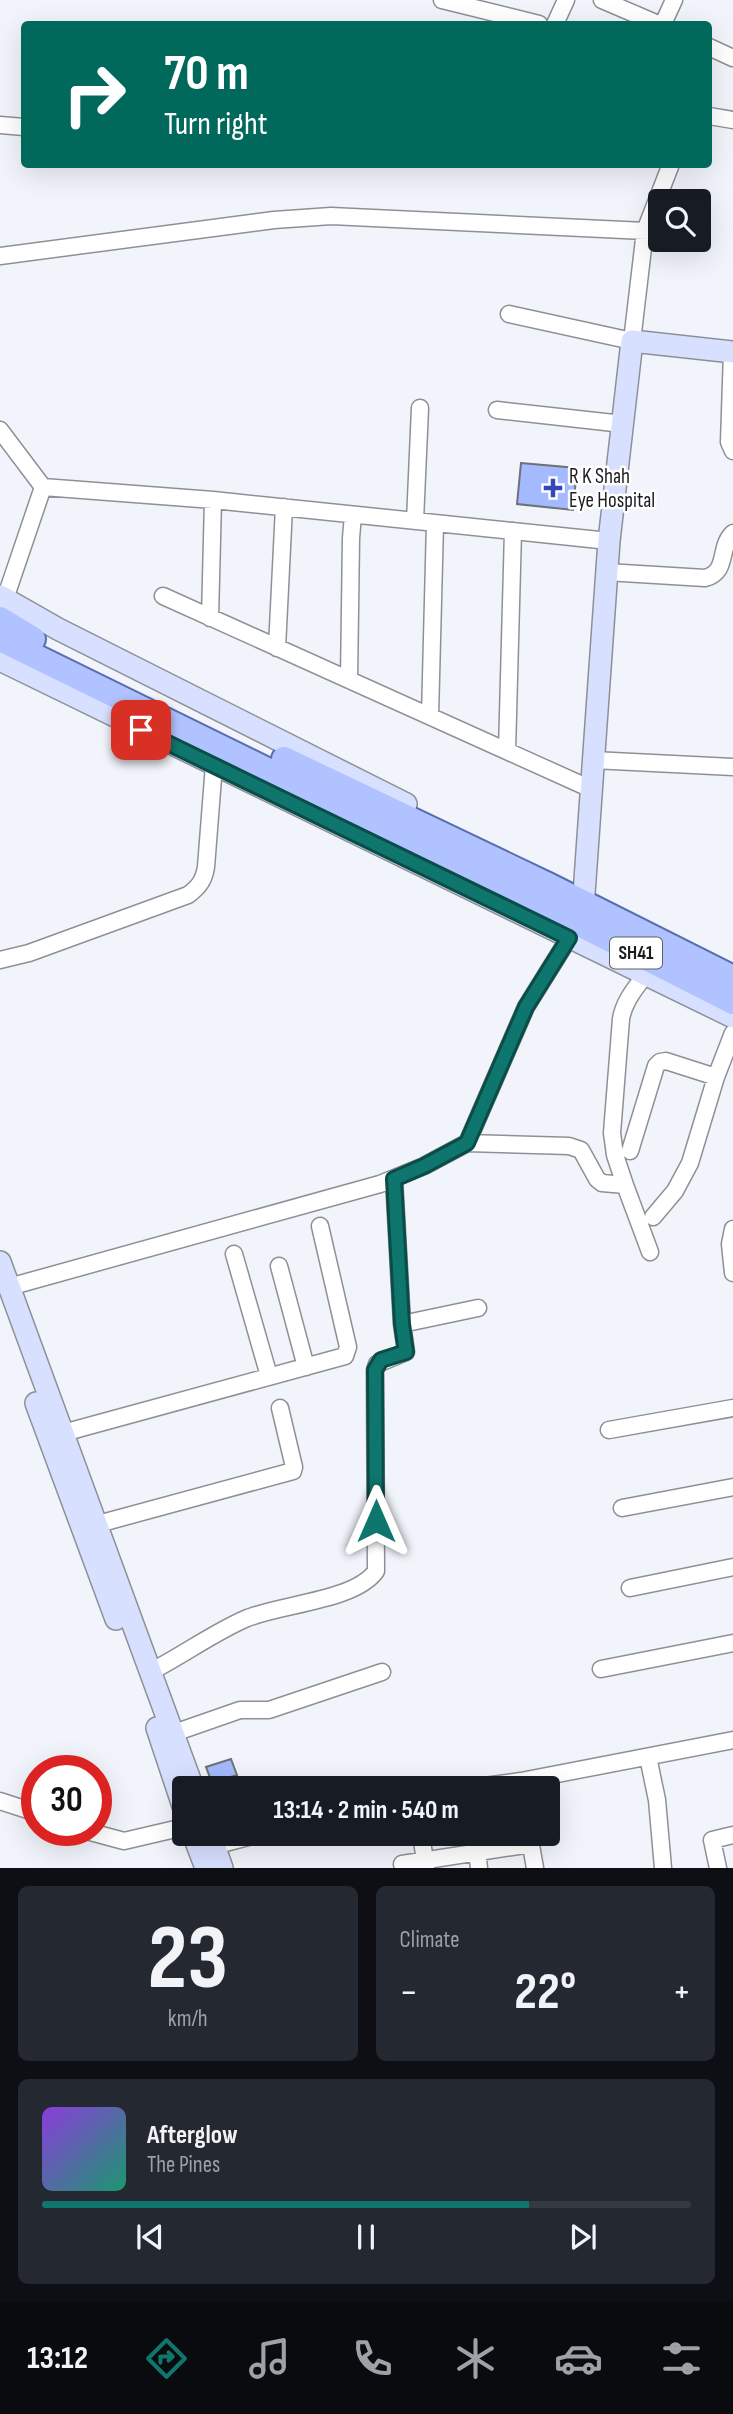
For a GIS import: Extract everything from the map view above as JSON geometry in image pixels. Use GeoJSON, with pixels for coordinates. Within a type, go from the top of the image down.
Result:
{"type":"FeatureCollection","features":[{"type":"Feature","properties":{"kind":"main road","name":"SH41"},"geometry":{"type":"LineString","coordinates":[[2,605],[36,642],[544,895],[733,1002]]}},
{"type":"Feature","properties":{"kind":"main road","name":"SH41"},"geometry":{"type":"LineString","coordinates":[[0,639],[544,895],[733,978]]}},
{"type":"Feature","properties":{"kind":"street"},"geometry":{"type":"LineString","coordinates":[[442,0],[527,21]]}},
{"type":"Feature","properties":{"kind":"street"},"geometry":{"type":"LineString","coordinates":[[556,21],[566,0]]}},
{"type":"Feature","properties":{"kind":"street"},"geometry":{"type":"LineString","coordinates":[[602,0],[654,21]]}},
{"type":"Feature","properties":{"kind":"street"},"geometry":{"type":"LineString","coordinates":[[663,21],[674,0]]}},
{"type":"Feature","properties":{"kind":"street"},"geometry":{"type":"LineString","coordinates":[[712,48],[733,58]]}},
{"type":"Feature","properties":{"kind":"street"},"geometry":{"type":"LineString","coordinates":[[712,116],[733,120]]}},
{"type":"Feature","properties":{"kind":"street"},"geometry":{"type":"LineString","coordinates":[[0,125],[21,127]]}},
{"type":"Feature","properties":{"kind":"street"},"geometry":{"type":"LineString","coordinates":[[584,894],[606,572],[622,424],[645,231],[669,168]]}},
{"type":"Feature","properties":{"kind":"street"},"geometry":{"type":"LineString","coordinates":[[0,256],[274,220],[331,216],[645,231]]}},
{"type":"Feature","properties":{"kind":"street"},"geometry":{"type":"LineString","coordinates":[[509,314],[632,341],[732,352],[729,442],[733,452]]}},
{"type":"Feature","properties":{"kind":"street"},"geometry":{"type":"LineString","coordinates":[[415,521],[420,408]]}},
{"type":"Feature","properties":{"kind":"street"},"geometry":{"type":"LineString","coordinates":[[497,410],[622,424]]}},
{"type":"Feature","properties":{"kind":"street"},"geometry":{"type":"LineString","coordinates":[[0,430],[43,486],[213,500],[609,541]]}},
{"type":"Feature","properties":{"kind":"street"},"geometry":{"type":"LineString","coordinates":[[43,486],[2,605],[58,629],[733,967]]}},
{"type":"Feature","properties":{"kind":"street"},"geometry":{"type":"LineString","coordinates":[[210,618],[213,500]]}},
{"type":"Feature","properties":{"kind":"street"},"geometry":{"type":"LineString","coordinates":[[277,648],[284,507]]}},
{"type":"Feature","properties":{"kind":"street"},"geometry":{"type":"LineString","coordinates":[[349,680],[353,514]]}},
{"type":"Feature","properties":{"kind":"street"},"geometry":{"type":"LineString","coordinates":[[430,716],[435,523]]}},
{"type":"Feature","properties":{"kind":"street"},"geometry":{"type":"LineString","coordinates":[[507,751],[513,531]]}},
{"type":"Feature","properties":{"kind":"street"},"geometry":{"type":"LineString","coordinates":[[606,572],[705,578],[714,576],[720,571],[727,538],[733,533]]}},
{"type":"Feature","properties":{"kind":"street"},"geometry":{"type":"LineString","coordinates":[[163,596],[591,789]]}},
{"type":"Feature","properties":{"kind":"street"},"geometry":{"type":"LineString","coordinates":[[0,660],[733,1017]]}},
{"type":"Feature","properties":{"kind":"street"},"geometry":{"type":"LineString","coordinates":[[593,760],[733,767]]}},
{"type":"Feature","properties":{"kind":"street"},"geometry":{"type":"LineString","coordinates":[[0,960],[41,949],[188,895],[197,888],[205,878],[214,765]]}},
{"type":"Feature","properties":{"kind":"street"},"geometry":{"type":"LineString","coordinates":[[467,1143],[526,1007],[569,938]]}},
{"type":"Feature","properties":{"kind":"street"},"geometry":{"type":"LineString","coordinates":[[645,975],[623,1008],[611,1133],[615,1156],[650,1252]]}},
{"type":"Feature","properties":{"kind":"street"},"geometry":{"type":"LineString","coordinates":[[653,1217],[675,1191],[690,1163],[716,1077],[733,1033]]}},
{"type":"Feature","properties":{"kind":"street"},"geometry":{"type":"LineString","coordinates":[[630,1151],[656,1066],[660,1062],[666,1061],[716,1077]]}},
{"type":"Feature","properties":{"kind":"street"},"geometry":{"type":"LineString","coordinates":[[4,1295],[394,1179],[467,1143],[576,1147],[581,1150],[602,1183],[625,1185]]}},
{"type":"Feature","properties":{"kind":"street"},"geometry":{"type":"LineString","coordinates":[[150,1672],[246,1619],[348,1591],[369,1581],[376,1571],[375,1370],[381,1360],[406,1352],[394,1179]]}},
{"type":"Feature","properties":{"kind":"street"},"geometry":{"type":"LineString","coordinates":[[63,1433],[337,1360],[347,1353],[348,1347],[320,1226]]}},
{"type":"Feature","properties":{"kind":"street"},"geometry":{"type":"LineString","coordinates":[[732,1239],[733,1273]]}},
{"type":"Feature","properties":{"kind":"street"},"geometry":{"type":"LineString","coordinates":[[234,1254],[269,1376]]}},
{"type":"Feature","properties":{"kind":"street"},"geometry":{"type":"LineString","coordinates":[[0,1262],[4,1295],[173,1776]]}},
{"type":"Feature","properties":{"kind":"street"},"geometry":{"type":"LineString","coordinates":[[279,1266],[306,1367]]}},
{"type":"Feature","properties":{"kind":"street"},"geometry":{"type":"LineString","coordinates":[[4,1295],[63,1433],[98,1524],[189,1776]]}},
{"type":"Feature","properties":{"kind":"street"},"geometry":{"type":"LineString","coordinates":[[402,1324],[478,1308]]}},
{"type":"Feature","properties":{"kind":"street"},"geometry":{"type":"LineString","coordinates":[[98,1524],[293,1471],[280,1408]]}},
{"type":"Feature","properties":{"kind":"street"},"geometry":{"type":"LineString","coordinates":[[609,1430],[733,1408]]}},
{"type":"Feature","properties":{"kind":"street"},"geometry":{"type":"LineString","coordinates":[[622,1508],[733,1487]]}},
{"type":"Feature","properties":{"kind":"street"},"geometry":{"type":"LineString","coordinates":[[630,1588],[733,1567]]}},
{"type":"Feature","properties":{"kind":"street"},"geometry":{"type":"LineString","coordinates":[[601,1669],[733,1643]]}},
{"type":"Feature","properties":{"kind":"street"},"geometry":{"type":"LineString","coordinates":[[174,1733],[246,1709],[269,1710],[382,1672]]}},
{"type":"Feature","properties":{"kind":"street"},"geometry":{"type":"LineString","coordinates":[[560,1776],[733,1740]]}},
{"type":"Feature","properties":{"kind":"street"},"geometry":{"type":"LineString","coordinates":[[648,1756],[657,1800],[663,1868]]}},
{"type":"Feature","properties":{"kind":"street"},"geometry":{"type":"LineString","coordinates":[[0,1801],[21,1808]]}},
{"type":"Feature","properties":{"kind":"street"},"geometry":{"type":"LineString","coordinates":[[112,1838],[124,1841],[172,1830]]}},
{"type":"Feature","properties":{"kind":"street"},"geometry":{"type":"LineString","coordinates":[[718,1868],[712,1840],[733,1835]]}},
{"type":"Feature","properties":{"kind":"street"},"geometry":{"type":"LineString","coordinates":[[197,1846],[206,1868]]}},
{"type":"Feature","properties":{"kind":"street"},"geometry":{"type":"LineString","coordinates":[[214,1846],[222,1868]]}},
{"type":"Feature","properties":{"kind":"street"},"geometry":{"type":"LineString","coordinates":[[423,1846],[426,1864]]}},
{"type":"Feature","properties":{"kind":"street"},"geometry":{"type":"LineString","coordinates":[[402,1864],[478,1860],[513,1846]]}},
{"type":"Feature","properties":{"kind":"street"},"geometry":{"type":"LineString","coordinates":[[531,1846],[535,1868]]}},
{"type":"Feature","properties":{"kind":"building"},"geometry":{"type":"Polygon","coordinates":[[[521,463],[577,468],[573,510],[517,504],[521,463]]]}},
{"type":"Feature","properties":{"kind":"building"},"geometry":{"type":"Polygon","coordinates":[[[231,1759],[237,1775],[209,1776],[206,1767],[231,1759]]]}},
{"type":"Feature","properties":{"kind":"place","name":"R K Shah Eye Hospital"},"geometry":{"type":"Point","coordinates":[553,488]}},
{"type":"Feature","properties":{"kind":"route"},"geometry":{"type":"LineString","coordinates":[[141,730],[569,938],[526,1007],[467,1143],[394,1179],[402,1324],[407,1346],[402,1355],[381,1360],[375,1370],[376,1521]]}}]}
